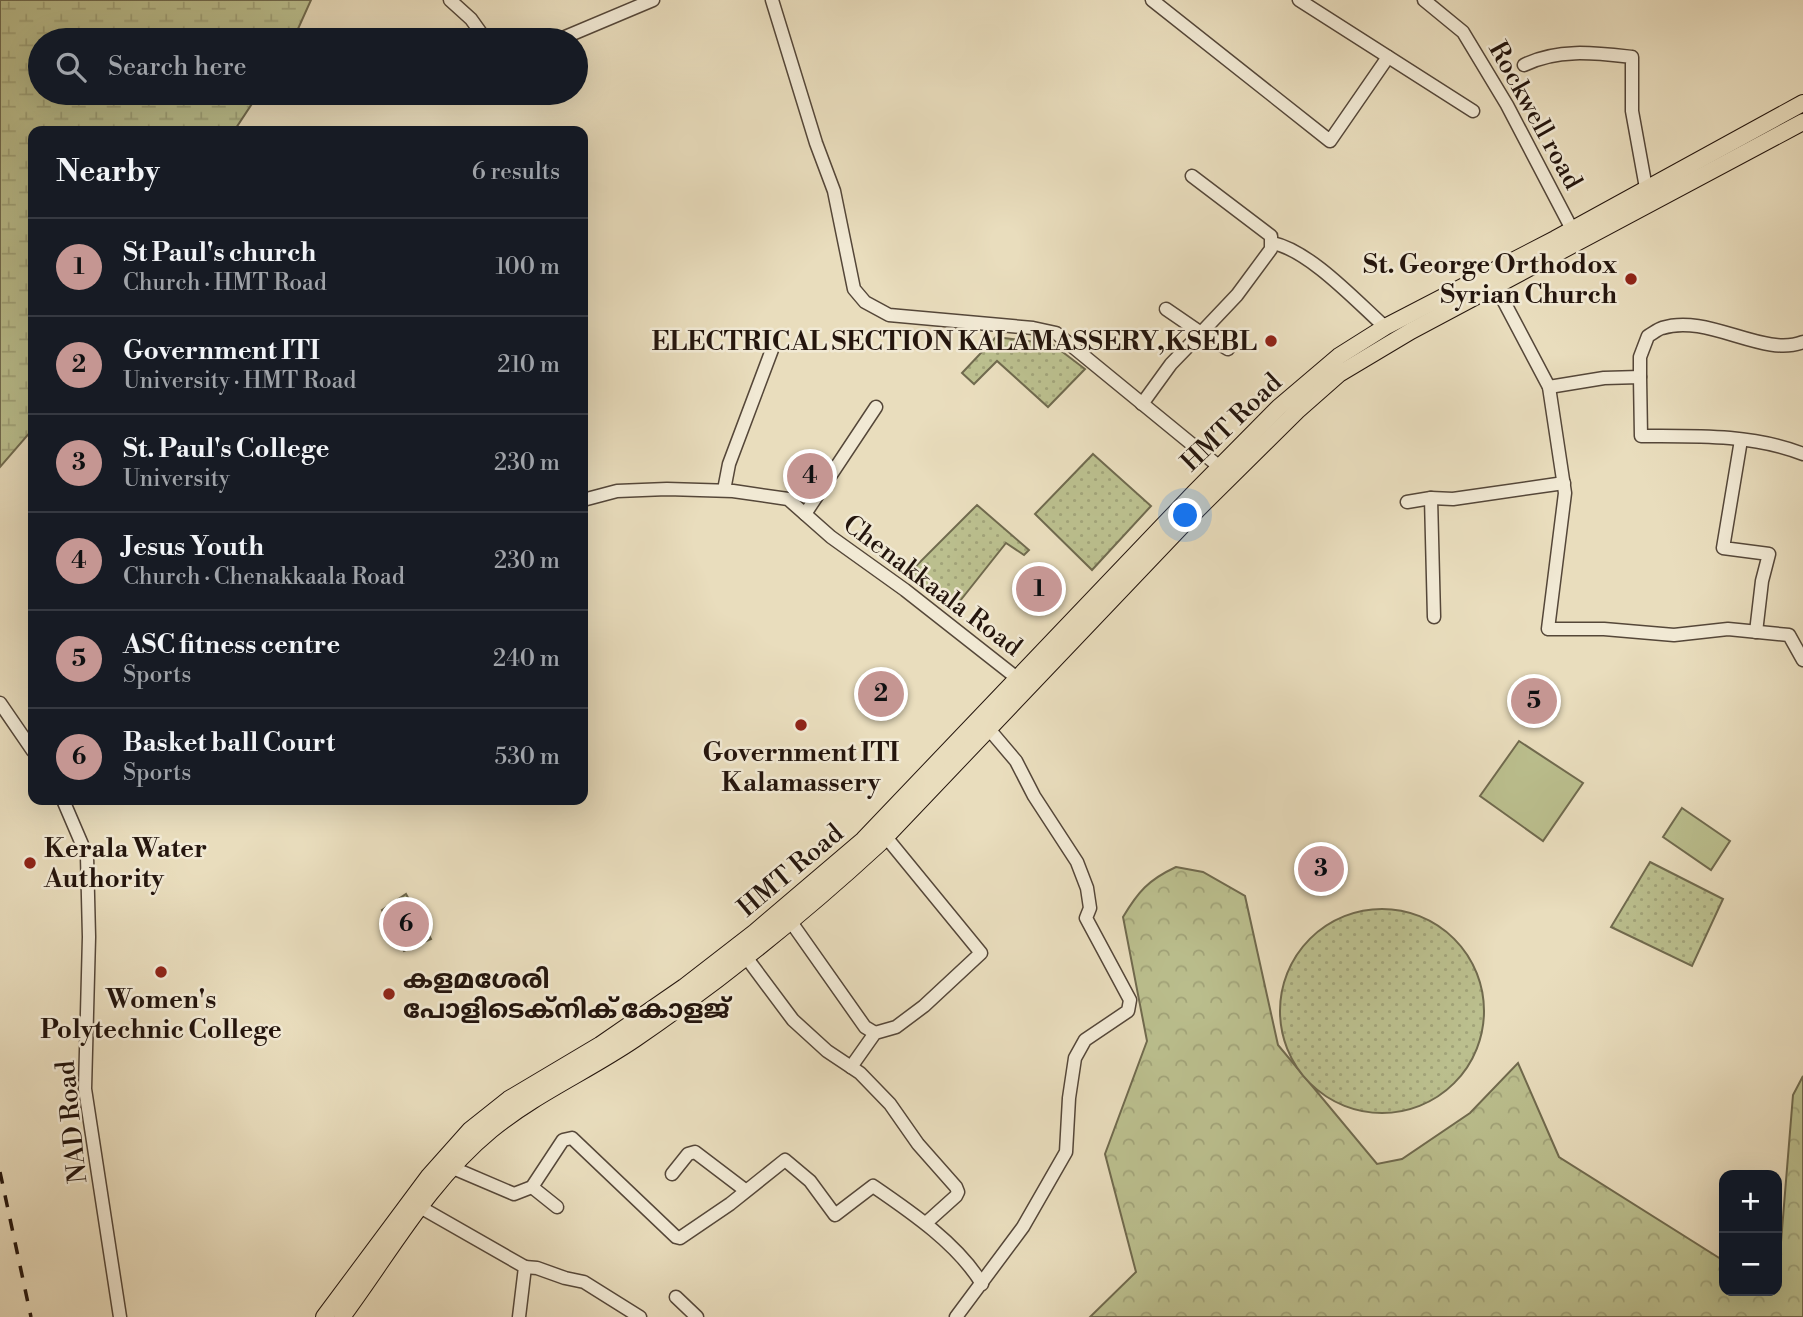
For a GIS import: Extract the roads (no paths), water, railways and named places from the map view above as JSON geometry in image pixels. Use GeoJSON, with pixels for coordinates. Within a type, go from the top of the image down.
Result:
{"type":"FeatureCollection","features":[{"type":"Feature","properties":{"kind":"main road","name":"HMT Road"},"geometry":{"type":"LineString","coordinates":[[1575,236],[1646,188],[1803,103]]}},
{"type":"Feature","properties":{"kind":"main road","name":"HMT Road"},"geometry":{"type":"LineString","coordinates":[[324,1317],[429,1176],[470,1129],[509,1099],[631,1025],[755,932],[863,840],[988,728],[1050,654],[1225,472],[1308,381],[1339,356],[1385,327],[1492,279],[1803,121]]}},
{"type":"Feature","properties":{"kind":"main road","name":"HMT Road"},"geometry":{"type":"LineString","coordinates":[[1225,472],[1339,374],[1492,279]]}},
{"type":"Feature","properties":{"kind":"main road","name":"HMT Road"},"geometry":{"type":"LineString","coordinates":[[342,1317],[421,1207],[453,1168],[490,1131],[633,1040],[746,957],[831,889],[886,837],[1017,678],[1050,654]]}},
{"type":"Feature","properties":{"kind":"street"},"geometry":{"type":"LineString","coordinates":[[450,0],[477,28]]}},
{"type":"Feature","properties":{"kind":"street"},"geometry":{"type":"LineString","coordinates":[[586,28],[653,0]]}},
{"type":"Feature","properties":{"kind":"street"},"geometry":{"type":"LineString","coordinates":[[772,0],[834,191],[854,289],[865,302],[889,315],[1033,328],[1056,333],[1225,472]]}},
{"type":"Feature","properties":{"kind":"street"},"geometry":{"type":"LineString","coordinates":[[1152,0],[1330,141],[1388,57]]}},
{"type":"Feature","properties":{"kind":"street"},"geometry":{"type":"LineString","coordinates":[[1299,0],[1473,111]]}},
{"type":"Feature","properties":{"kind":"street","name":"Rockwell road"},"geometry":{"type":"LineString","coordinates":[[1424,0],[1463,32],[1507,105],[1575,236]]}},
{"type":"Feature","properties":{"kind":"street"},"geometry":{"type":"LineString","coordinates":[[1524,65],[1539,57],[1588,52],[1632,57],[1632,111],[1646,188]]}},
{"type":"Feature","properties":{"kind":"street"},"geometry":{"type":"LineString","coordinates":[[1142,404],[1171,364],[1237,295],[1272,249],[1271,236],[1192,176]]}},
{"type":"Feature","properties":{"kind":"street"},"geometry":{"type":"LineString","coordinates":[[1273,243],[1292,249],[1310,261],[1385,327]]}},
{"type":"Feature","properties":{"kind":"street"},"geometry":{"type":"LineString","coordinates":[[1492,279],[1549,387],[1564,483],[1548,629],[1605,629],[1674,635],[1728,629],[1788,635],[1802,656]]}},
{"type":"Feature","properties":{"kind":"street"},"geometry":{"type":"LineString","coordinates":[[1166,309],[1228,349]]}},
{"type":"Feature","properties":{"kind":"street"},"geometry":{"type":"LineString","coordinates":[[1803,342],[1796,345],[1769,345],[1730,332],[1689,326],[1663,328],[1648,336],[1640,357],[1641,436],[1695,436],[1765,442],[1803,454]]}},
{"type":"Feature","properties":{"kind":"street"},"geometry":{"type":"LineString","coordinates":[[724,490],[729,464],[773,347]]}},
{"type":"Feature","properties":{"kind":"street"},"geometry":{"type":"LineString","coordinates":[[1549,387],[1604,378],[1640,376]]}},
{"type":"Feature","properties":{"kind":"street"},"geometry":{"type":"LineString","coordinates":[[805,514],[876,407]]}},
{"type":"Feature","properties":{"kind":"street"},"geometry":{"type":"LineString","coordinates":[[1741,440],[1723,548],[1769,554],[1756,632]]}},
{"type":"Feature","properties":{"kind":"street"},"geometry":{"type":"LineString","coordinates":[[1407,502],[1431,498],[1453,499],[1564,483]]}},
{"type":"Feature","properties":{"kind":"street","name":"Chenakkaala Road"},"geometry":{"type":"LineString","coordinates":[[588,499],[617,491],[667,489],[724,490],[788,499],[831,537],[905,590],[1017,678]]}},
{"type":"Feature","properties":{"kind":"street"},"geometry":{"type":"LineString","coordinates":[[1431,498],[1434,617]]}},
{"type":"Feature","properties":{"kind":"street"},"geometry":{"type":"LineString","coordinates":[[0,703],[28,744]]}},
{"type":"Feature","properties":{"kind":"street"},"geometry":{"type":"LineString","coordinates":[[956,1317],[1023,1227],[1066,1152],[1071,1073],[1075,1058],[1085,1041],[1128,1011],[1130,1000],[1086,918],[1090,908],[1087,888],[1077,862],[1034,796],[1016,761],[988,728]]}},
{"type":"Feature","properties":{"kind":"street","name":"NAD Road"},"geometry":{"type":"LineString","coordinates":[[65,805],[87,856],[89,937],[85,1088],[120,1317]]}},
{"type":"Feature","properties":{"kind":"street"},"geometry":{"type":"LineString","coordinates":[[850,1067],[875,1033],[896,1027],[924,1006],[981,953],[886,837]]}},
{"type":"Feature","properties":{"kind":"street"},"geometry":{"type":"LineString","coordinates":[[790,922],[865,1027],[875,1033]]}},
{"type":"Feature","properties":{"kind":"street"},"geometry":{"type":"LineString","coordinates":[[746,957],[793,1020],[827,1051],[860,1073],[890,1104],[918,1144],[956,1186],[956,1196],[926,1223]]}},
{"type":"Feature","properties":{"kind":"street"},"geometry":{"type":"LineString","coordinates":[[453,1168],[514,1194],[532,1187],[563,1140],[572,1138],[676,1237],[684,1237],[785,1160],[809,1180],[835,1215],[873,1186],[926,1223],[971,1267],[982,1284]]}},
{"type":"Feature","properties":{"kind":"street"},"geometry":{"type":"LineString","coordinates":[[672,1174],[688,1154],[695,1152],[745,1191]]}},
{"type":"Feature","properties":{"kind":"street"},"geometry":{"type":"LineString","coordinates":[[532,1187],[557,1207]]}},
{"type":"Feature","properties":{"kind":"street"},"geometry":{"type":"LineString","coordinates":[[421,1207],[525,1267],[584,1282],[640,1317]]}},
{"type":"Feature","properties":{"kind":"street"},"geometry":{"type":"LineString","coordinates":[[519,1317],[525,1267]]}},
{"type":"Feature","properties":{"kind":"street"},"geometry":{"type":"LineString","coordinates":[[676,1297],[697,1317]]}},
{"type":"Feature","properties":{"kind":"railway"},"geometry":{"type":"LineString","coordinates":[[0,1172],[31,1317]]}},
{"type":"Feature","properties":{"kind":"place","name":"St. George Orthodox Syrian Church"},"geometry":{"type":"Point","coordinates":[1631,279]}},
{"type":"Feature","properties":{"kind":"place","name":"ELECTRICAL SECTION KALAMASSERY,KSEBL"},"geometry":{"type":"Point","coordinates":[1271,341]}},
{"type":"Feature","properties":{"kind":"place","name":"Jesus Youth"},"geometry":{"type":"Point","coordinates":[810,476]}},
{"type":"Feature","properties":{"kind":"place","name":"St Paul's church"},"geometry":{"type":"Point","coordinates":[1039,589]}},
{"type":"Feature","properties":{"kind":"place","name":"Government ITI"},"geometry":{"type":"Point","coordinates":[881,694]}},
{"type":"Feature","properties":{"kind":"place","name":"ASC fitness centre"},"geometry":{"type":"Point","coordinates":[1534,701]}},
{"type":"Feature","properties":{"kind":"place","name":"Government ITI Kalamassery"},"geometry":{"type":"Point","coordinates":[801,725]}},
{"type":"Feature","properties":{"kind":"place","name":"Kerala Water Authority"},"geometry":{"type":"Point","coordinates":[30,863]}},
{"type":"Feature","properties":{"kind":"place","name":"St. Paul's College"},"geometry":{"type":"Point","coordinates":[1321,869]}},
{"type":"Feature","properties":{"kind":"place","name":"Basket ball Court"},"geometry":{"type":"Point","coordinates":[406,924]}},
{"type":"Feature","properties":{"kind":"place","name":"Women's Polytechnic College"},"geometry":{"type":"Point","coordinates":[161,972]}},
{"type":"Feature","properties":{"kind":"place","name":"കളമശേരി പോളിടെക്നിക് കോളജ്"},"geometry":{"type":"Point","coordinates":[389,994]}}]}
